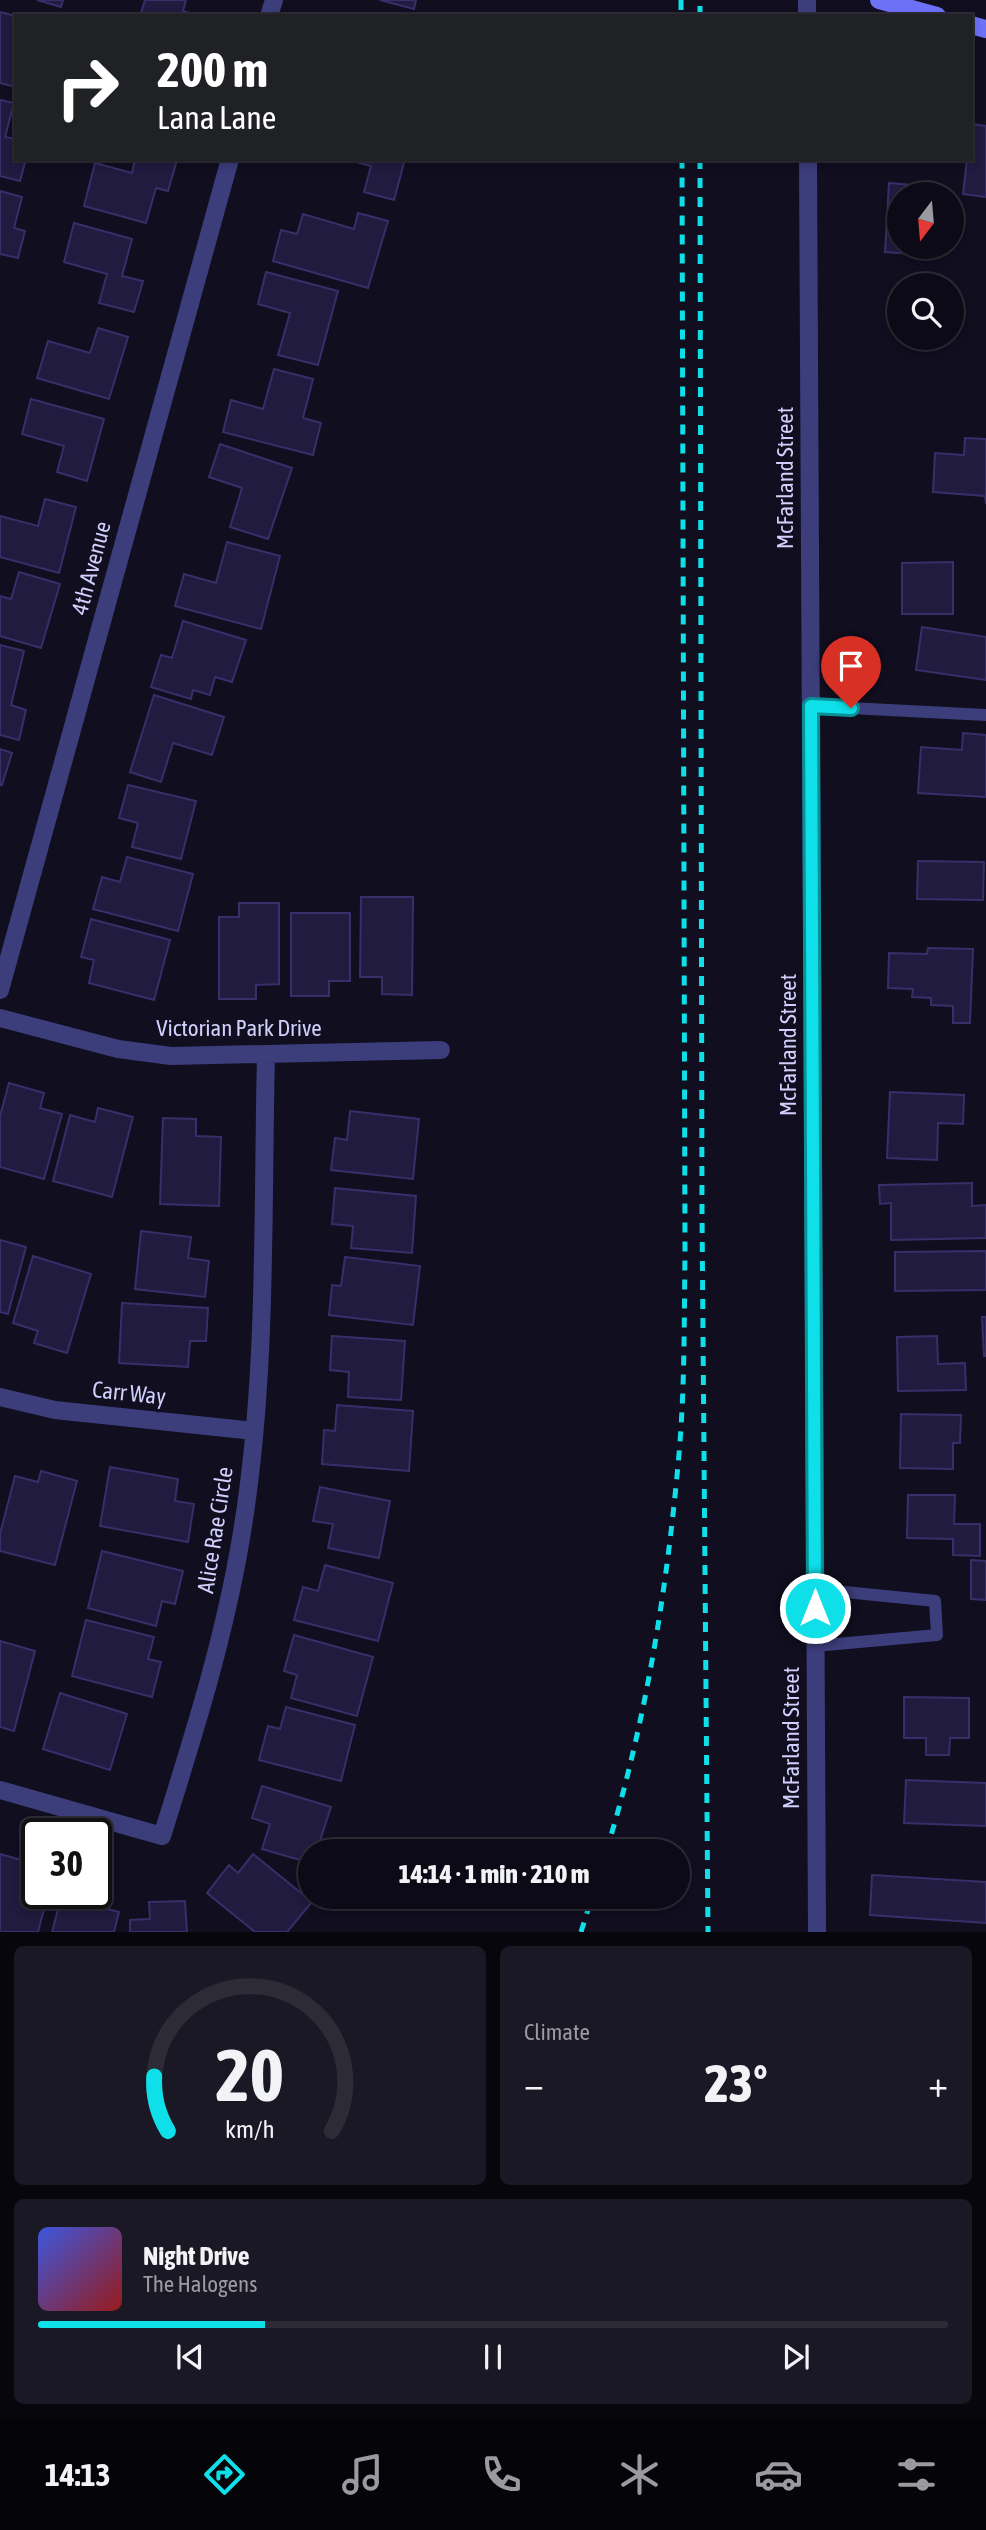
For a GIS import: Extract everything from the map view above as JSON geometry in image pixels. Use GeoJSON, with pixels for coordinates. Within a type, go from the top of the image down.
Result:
{"type":"FeatureCollection","features":[{"type":"Feature","properties":{"kind":"street"},"geometry":{"type":"LineString","coordinates":[[879,0],[930,14]]}},
{"type":"Feature","properties":{"kind":"street","name":"4th Avenue"},"geometry":{"type":"LineString","coordinates":[[0,990],[229,161]]}},
{"type":"Feature","properties":{"kind":"street","name":"McFarland Street"},"geometry":{"type":"LineString","coordinates":[[808,161],[817,1931]]}},
{"type":"Feature","properties":{"kind":"street","name":"Victorian Park Drive"},"geometry":{"type":"LineString","coordinates":[[0,1018],[118,1049],[171,1056],[441,1050]]}},
{"type":"Feature","properties":{"kind":"street","name":"Alice Rae Circle"},"geometry":{"type":"LineString","coordinates":[[0,1790],[162,1836],[206,1695],[241,1536],[254,1431],[260,1348],[266,1055]]}},
{"type":"Feature","properties":{"kind":"street","name":"Carr Way"},"geometry":{"type":"LineString","coordinates":[[0,1397],[55,1410],[254,1431]]}},
{"type":"Feature","properties":{"kind":"lane"},"geometry":{"type":"LineString","coordinates":[[811,706],[986,715]]}},
{"type":"Feature","properties":{"kind":"lane"},"geometry":{"type":"LineString","coordinates":[[815,1589],[935,1601],[937,1635],[815,1646]]}},
{"type":"Feature","properties":{"kind":"building"},"geometry":{"type":"Polygon","coordinates":[[[37,0],[63,0],[61,7],[37,0]]]}},
{"type":"Feature","properties":{"kind":"building"},"geometry":{"type":"Polygon","coordinates":[[[145,0],[186,0],[183,11],[193,14],[141,14],[145,0]]]}},
{"type":"Feature","properties":{"kind":"building"},"geometry":{"type":"Polygon","coordinates":[[[380,0],[416,0],[414,9],[380,0]]]}},
{"type":"Feature","properties":{"kind":"building"},"geometry":{"type":"Polygon","coordinates":[[[0,12],[14,16],[14,86],[0,83],[0,12]]]}},
{"type":"Feature","properties":{"kind":"building"},"geometry":{"type":"Polygon","coordinates":[[[0,100],[14,103],[5,137],[14,139],[14,161],[25,161],[20,181],[0,176],[0,100]]]}},
{"type":"Feature","properties":{"kind":"building"},"geometry":{"type":"Polygon","coordinates":[[[973,124],[986,126],[986,197],[964,194],[967,161],[973,161],[973,124]]]}},
{"type":"Feature","properties":{"kind":"building"},"geometry":{"type":"Polygon","coordinates":[[[135,161],[177,161],[168,191],[156,188],[146,223],[84,206],[95,163],[132,173],[135,161]]]}},
{"type":"Feature","properties":{"kind":"building"},"geometry":{"type":"Polygon","coordinates":[[[352,161],[404,161],[394,200],[364,192],[371,166],[352,161]]]}},
{"type":"Feature","properties":{"kind":"building"},"geometry":{"type":"Polygon","coordinates":[[[0,191],[22,197],[14,228],[25,231],[18,258],[0,254],[0,191]]]}},
{"type":"Feature","properties":{"kind":"building"},"geometry":{"type":"Polygon","coordinates":[[[358,213],[388,221],[368,288],[273,261],[281,230],[297,234],[303,214],[354,229],[358,213]]]}},
{"type":"Feature","properties":{"kind":"building"},"geometry":{"type":"Polygon","coordinates":[[[887,218],[887,252],[885,252],[887,218]]]}},
{"type":"Feature","properties":{"kind":"building"},"geometry":{"type":"Polygon","coordinates":[[[74,223],[132,239],[122,276],[143,281],[134,312],[99,303],[107,274],[64,262],[74,223]]]}},
{"type":"Feature","properties":{"kind":"building"},"geometry":{"type":"Polygon","coordinates":[[[266,272],[338,291],[318,365],[278,355],[290,313],[258,304],[266,272]]]}},
{"type":"Feature","properties":{"kind":"building"},"geometry":{"type":"Polygon","coordinates":[[[98,328],[128,337],[109,399],[37,378],[48,341],[90,353],[98,328]]]}},
{"type":"Feature","properties":{"kind":"building"},"geometry":{"type":"Polygon","coordinates":[[[274,369],[313,379],[303,418],[321,423],[313,455],[223,432],[231,400],[263,409],[274,369]]]}},
{"type":"Feature","properties":{"kind":"building"},"geometry":{"type":"Polygon","coordinates":[[[31,399],[104,419],[87,481],[57,472],[64,446],[22,434],[31,399]]]}},
{"type":"Feature","properties":{"kind":"building"},"geometry":{"type":"Polygon","coordinates":[[[965,438],[986,439],[986,504],[985,496],[933,492],[935,453],[964,455],[965,438]]]}},
{"type":"Feature","properties":{"kind":"building"},"geometry":{"type":"Polygon","coordinates":[[[220,444],[292,468],[268,539],[230,527],[242,488],[209,477],[220,444]]]}},
{"type":"Feature","properties":{"kind":"building"},"geometry":{"type":"Polygon","coordinates":[[[45,499],[76,507],[59,573],[0,557],[0,516],[38,526],[45,499]]]}},
{"type":"Feature","properties":{"kind":"building"},"geometry":{"type":"Polygon","coordinates":[[[227,542],[280,556],[261,629],[175,606],[184,574],[216,583],[227,542]]]}},
{"type":"Feature","properties":{"kind":"building"},"geometry":{"type":"Polygon","coordinates":[[[953,562],[953,614],[902,614],[902,563],[953,562]]]}},
{"type":"Feature","properties":{"kind":"building"},"geometry":{"type":"Polygon","coordinates":[[[19,572],[60,584],[41,648],[0,636],[0,596],[11,599],[19,572]]]}},
{"type":"Feature","properties":{"kind":"building"},"geometry":{"type":"Polygon","coordinates":[[[183,621],[246,640],[232,682],[215,677],[210,695],[193,690],[191,699],[151,687],[161,655],[172,658],[183,621]]]}},
{"type":"Feature","properties":{"kind":"building"},"geometry":{"type":"Polygon","coordinates":[[[922,627],[986,637],[986,680],[916,670],[922,627]]]}},
{"type":"Feature","properties":{"kind":"building"},"geometry":{"type":"Polygon","coordinates":[[[0,645],[24,651],[11,705],[26,710],[19,740],[0,735],[0,645]]]}},
{"type":"Feature","properties":{"kind":"building"},"geometry":{"type":"Polygon","coordinates":[[[154,695],[224,717],[212,755],[173,743],[161,782],[130,772],[154,695]]]}},
{"type":"Feature","properties":{"kind":"building"},"geometry":{"type":"Polygon","coordinates":[[[963,733],[986,735],[986,797],[918,793],[921,747],[962,750],[963,733]]]}},
{"type":"Feature","properties":{"kind":"building"},"geometry":{"type":"Polygon","coordinates":[[[0,749],[12,753],[2,785],[0,785],[0,749]]]}},
{"type":"Feature","properties":{"kind":"building"},"geometry":{"type":"Polygon","coordinates":[[[128,785],[196,801],[181,859],[132,847],[138,823],[119,818],[128,785]]]}},
{"type":"Feature","properties":{"kind":"building"},"geometry":{"type":"Polygon","coordinates":[[[127,857],[193,874],[178,931],[93,909],[102,877],[120,882],[127,857]]]}},
{"type":"Feature","properties":{"kind":"building"},"geometry":{"type":"Polygon","coordinates":[[[918,861],[984,862],[983,900],[917,899],[918,861]]]}},
{"type":"Feature","properties":{"kind":"building"},"geometry":{"type":"Polygon","coordinates":[[[361,897],[413,897],[412,995],[382,994],[382,977],[360,977],[361,897]]]}},
{"type":"Feature","properties":{"kind":"building"},"geometry":{"type":"Polygon","coordinates":[[[239,903],[279,903],[279,984],[256,985],[256,999],[219,999],[219,917],[239,917],[239,903]]]}},
{"type":"Feature","properties":{"kind":"building"},"geometry":{"type":"Polygon","coordinates":[[[291,913],[350,913],[350,981],[329,981],[329,996],[291,996],[291,913]]]}},
{"type":"Feature","properties":{"kind":"building"},"geometry":{"type":"Polygon","coordinates":[[[91,919],[170,940],[154,1000],[89,983],[94,960],[81,957],[91,919]]]}},
{"type":"Feature","properties":{"kind":"building"},"geometry":{"type":"Polygon","coordinates":[[[928,948],[973,949],[970,1023],[953,1023],[953,1006],[931,1005],[931,998],[912,997],[913,989],[888,988],[889,953],[927,954],[928,948]]]}},
{"type":"Feature","properties":{"kind":"building"},"geometry":{"type":"Polygon","coordinates":[[[9,1083],[44,1093],[40,1108],[62,1114],[44,1179],[0,1167],[0,1116],[9,1083]]]}},
{"type":"Feature","properties":{"kind":"building"},"geometry":{"type":"Polygon","coordinates":[[[890,1092],[964,1095],[963,1124],[938,1123],[937,1160],[887,1158],[890,1092]]]}},
{"type":"Feature","properties":{"kind":"building"},"geometry":{"type":"Polygon","coordinates":[[[98,1108],[133,1117],[112,1197],[53,1181],[70,1115],[95,1122],[98,1108]]]}},
{"type":"Feature","properties":{"kind":"building"},"geometry":{"type":"Polygon","coordinates":[[[350,1111],[419,1119],[413,1179],[331,1170],[335,1138],[347,1140],[350,1111]]]}},
{"type":"Feature","properties":{"kind":"building"},"geometry":{"type":"Polygon","coordinates":[[[163,1118],[196,1119],[196,1136],[221,1137],[219,1206],[160,1204],[163,1118]]]}},
{"type":"Feature","properties":{"kind":"building"},"geometry":{"type":"Polygon","coordinates":[[[972,1183],[972,1206],[986,1205],[986,1238],[891,1240],[891,1203],[880,1204],[879,1185],[972,1183]]]}},
{"type":"Feature","properties":{"kind":"building"},"geometry":{"type":"Polygon","coordinates":[[[335,1188],[416,1196],[412,1253],[351,1248],[353,1226],[332,1224],[335,1188]]]}},
{"type":"Feature","properties":{"kind":"building"},"geometry":{"type":"Polygon","coordinates":[[[141,1231],[191,1237],[188,1258],[209,1261],[205,1297],[135,1289],[141,1231]]]}},
{"type":"Feature","properties":{"kind":"building"},"geometry":{"type":"Polygon","coordinates":[[[0,1240],[26,1247],[8,1314],[0,1312],[0,1240]]]}},
{"type":"Feature","properties":{"kind":"building"},"geometry":{"type":"Polygon","coordinates":[[[986,1251],[986,1290],[895,1291],[895,1252],[986,1251]]]}},
{"type":"Feature","properties":{"kind":"building"},"geometry":{"type":"Polygon","coordinates":[[[33,1256],[91,1274],[67,1353],[34,1343],[38,1331],[13,1323],[33,1256]]]}},
{"type":"Feature","properties":{"kind":"building"},"geometry":{"type":"Polygon","coordinates":[[[345,1257],[420,1266],[413,1325],[329,1315],[332,1285],[341,1286],[345,1257]]]}},
{"type":"Feature","properties":{"kind":"building"},"geometry":{"type":"Polygon","coordinates":[[[122,1303],[208,1308],[206,1341],[190,1341],[188,1367],[119,1363],[122,1303]]]}},
{"type":"Feature","properties":{"kind":"building"},"geometry":{"type":"Polygon","coordinates":[[[982,1317],[986,1317],[986,1356],[984,1356],[982,1317]]]}},
{"type":"Feature","properties":{"kind":"building"},"geometry":{"type":"Polygon","coordinates":[[[332,1336],[405,1341],[401,1400],[348,1397],[349,1372],[330,1370],[332,1336]]]}},
{"type":"Feature","properties":{"kind":"building"},"geometry":{"type":"Polygon","coordinates":[[[937,1336],[938,1364],[965,1363],[966,1390],[898,1391],[897,1337],[937,1336]]]}},
{"type":"Feature","properties":{"kind":"building"},"geometry":{"type":"Polygon","coordinates":[[[337,1405],[413,1411],[409,1471],[322,1464],[324,1430],[335,1431],[337,1405]]]}},
{"type":"Feature","properties":{"kind":"building"},"geometry":{"type":"Polygon","coordinates":[[[901,1414],[961,1415],[960,1443],[953,1443],[953,1469],[900,1468],[901,1414]]]}},
{"type":"Feature","properties":{"kind":"building"},"geometry":{"type":"Polygon","coordinates":[[[110,1467],[178,1479],[175,1501],[194,1504],[188,1542],[100,1526],[110,1467]]]}},
{"type":"Feature","properties":{"kind":"building"},"geometry":{"type":"Polygon","coordinates":[[[41,1471],[77,1481],[55,1565],[0,1551],[0,1534],[15,1476],[38,1482],[41,1471]]]}},
{"type":"Feature","properties":{"kind":"building"},"geometry":{"type":"Polygon","coordinates":[[[320,1487],[390,1501],[379,1558],[328,1548],[333,1524],[313,1521],[320,1487]]]}},
{"type":"Feature","properties":{"kind":"building"},"geometry":{"type":"Polygon","coordinates":[[[908,1495],[955,1495],[954,1524],[980,1524],[980,1556],[953,1555],[953,1539],[907,1538],[908,1495]]]}},
{"type":"Feature","properties":{"kind":"building"},"geometry":{"type":"Polygon","coordinates":[[[102,1551],[183,1571],[175,1604],[162,1601],[156,1626],[88,1608],[102,1551]]]}},
{"type":"Feature","properties":{"kind":"building"},"geometry":{"type":"Polygon","coordinates":[[[971,1560],[986,1561],[986,1600],[971,1599],[971,1560]]]}},
{"type":"Feature","properties":{"kind":"building"},"geometry":{"type":"Polygon","coordinates":[[[325,1565],[393,1583],[378,1641],[294,1620],[303,1587],[318,1591],[325,1565]]]}},
{"type":"Feature","properties":{"kind":"building"},"geometry":{"type":"Polygon","coordinates":[[[86,1620],[154,1637],[148,1659],[161,1662],[152,1697],[72,1676],[86,1620]]]}},
{"type":"Feature","properties":{"kind":"building"},"geometry":{"type":"Polygon","coordinates":[[[294,1635],[373,1657],[357,1716],[291,1698],[297,1675],[284,1671],[294,1635]]]}},
{"type":"Feature","properties":{"kind":"building"},"geometry":{"type":"Polygon","coordinates":[[[0,1641],[35,1651],[14,1731],[0,1727],[0,1641]]]}},
{"type":"Feature","properties":{"kind":"building"},"geometry":{"type":"Polygon","coordinates":[[[60,1693],[127,1714],[110,1770],[43,1749],[60,1693]]]}},
{"type":"Feature","properties":{"kind":"building"},"geometry":{"type":"Polygon","coordinates":[[[904,1697],[969,1698],[969,1738],[950,1738],[949,1755],[926,1755],[926,1738],[904,1738],[904,1697]]]}},
{"type":"Feature","properties":{"kind":"building"},"geometry":{"type":"Polygon","coordinates":[[[286,1707],[355,1725],[341,1781],[259,1760],[268,1726],[280,1729],[286,1707]]]}},
{"type":"Feature","properties":{"kind":"building"},"geometry":{"type":"Polygon","coordinates":[[[906,1780],[986,1783],[986,1826],[904,1823],[906,1780]]]}},
{"type":"Feature","properties":{"kind":"building"},"geometry":{"type":"Polygon","coordinates":[[[262,1786],[331,1807],[321,1839],[298,1839],[298,1860],[262,1849],[270,1824],[252,1818],[262,1786]]]}},
{"type":"Feature","properties":{"kind":"building"},"geometry":{"type":"Polygon","coordinates":[[[0,1854],[21,1860],[21,1909],[44,1909],[38,1932],[0,1932],[0,1854]]]}},
{"type":"Feature","properties":{"kind":"building"},"geometry":{"type":"Polygon","coordinates":[[[253,1854],[298,1891],[298,1909],[306,1909],[287,1932],[255,1932],[207,1893],[229,1865],[238,1873],[253,1854]]]}},
{"type":"Feature","properties":{"kind":"building"},"geometry":{"type":"Polygon","coordinates":[[[872,1875],[986,1882],[986,1923],[870,1915],[872,1875]]]}},
{"type":"Feature","properties":{"kind":"building"},"geometry":{"type":"Polygon","coordinates":[[[185,1901],[187,1932],[130,1932],[130,1920],[150,1919],[149,1902],[185,1901]]]}},
{"type":"Feature","properties":{"kind":"building"},"geometry":{"type":"Polygon","coordinates":[[[58,1909],[108,1909],[119,1912],[114,1932],[52,1932],[58,1909]]]}},
{"type":"Feature","properties":{"kind":"railway"},"geometry":{"type":"LineString","coordinates":[[681,0],[681,14]]}},
{"type":"Feature","properties":{"kind":"railway"},"geometry":{"type":"LineString","coordinates":[[700,0],[700,14]]}},
{"type":"Feature","properties":{"kind":"railway"},"geometry":{"type":"LineString","coordinates":[[610,1839],[632,1757],[652,1660],[673,1514],[682,1412],[685,1252],[682,161]]}},
{"type":"Feature","properties":{"kind":"railway"},"geometry":{"type":"LineString","coordinates":[[700,161],[702,1213],[708,1932]]}},
{"type":"Feature","properties":{"kind":"railway"},"geometry":{"type":"LineString","coordinates":[[581,1932],[588,1909]]}},
{"type":"Feature","properties":{"kind":"route"},"geometry":{"type":"LineString","coordinates":[[815,1608],[811,706],[851,708]]}}]}
